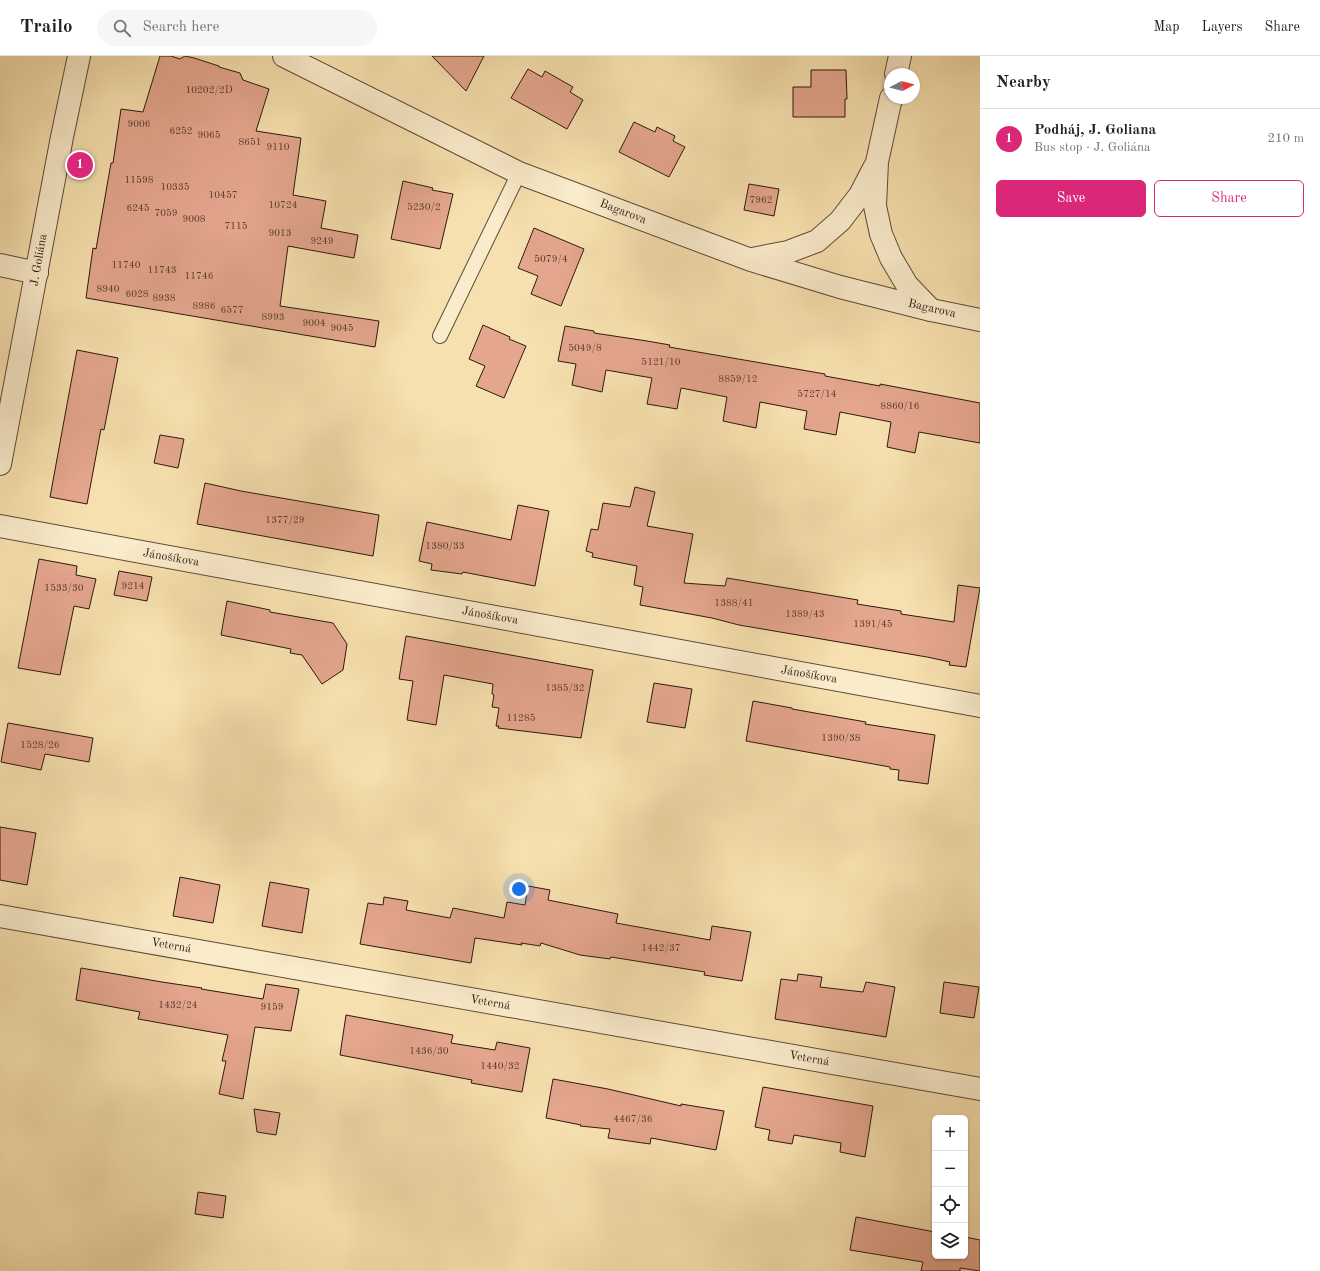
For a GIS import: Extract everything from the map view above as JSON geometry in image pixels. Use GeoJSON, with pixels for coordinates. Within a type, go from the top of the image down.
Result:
{"type":"FeatureCollection","features":[{"type":"Feature","properties":{"kind":"street","name":"J. Goliána"},"geometry":{"type":"LineString","coordinates":[[0,464],[62,137],[79,56]]}},
{"type":"Feature","properties":{"kind":"street","name":"Bagarova"},"geometry":{"type":"LineString","coordinates":[[284,56],[519,173],[751,260],[840,287],[931,310],[980,320]]}},
{"type":"Feature","properties":{"kind":"street"},"geometry":{"type":"LineString","coordinates":[[897,68],[900,56]]}},
{"type":"Feature","properties":{"kind":"street"},"geometry":{"type":"LineString","coordinates":[[890,104],[877,162],[875,206],[881,234],[891,258],[907,285],[931,310]]}},
{"type":"Feature","properties":{"kind":"street"},"geometry":{"type":"LineString","coordinates":[[751,260],[788,252],[817,242],[840,221],[860,195],[877,162]]}},
{"type":"Feature","properties":{"kind":"street"},"geometry":{"type":"LineString","coordinates":[[0,265],[37,273]]}},
{"type":"Feature","properties":{"kind":"street","name":"Jánošíkova"},"geometry":{"type":"LineString","coordinates":[[0,526],[980,706]]}},
{"type":"Feature","properties":{"kind":"street","name":"Veterná"},"geometry":{"type":"LineString","coordinates":[[0,916],[980,1089]]}},
{"type":"Feature","properties":{"kind":"lane"},"geometry":{"type":"LineString","coordinates":[[440,336],[519,173]]}},
{"type":"Feature","properties":{"kind":"building"},"geometry":{"type":"Polygon","coordinates":[[[160,56],[171,56],[180,59],[185,56],[194,58],[240,73],[243,80],[269,89],[256,131],[301,138],[293,195],[326,201],[321,228],[358,235],[354,258],[288,246],[280,306],[379,321],[375,347],[86,298],[93,248],[96,249],[111,163],[113,163],[121,109],[143,112],[160,56]]]}},
{"type":"Feature","properties":{"kind":"building"},"geometry":{"type":"Polygon","coordinates":[[[432,56],[484,56],[466,91],[432,56]]]}},
{"type":"Feature","properties":{"kind":"building"},"geometry":{"type":"Polygon","coordinates":[[[528,69],[542,77],[545,71],[573,87],[570,92],[583,100],[567,129],[511,98],[528,69]]]}},
{"type":"Feature","properties":{"kind":"building"},"geometry":{"type":"Polygon","coordinates":[[[811,70],[846,70],[847,99],[845,99],[845,117],[793,117],[793,87],[811,87],[811,70]]]}},
{"type":"Feature","properties":{"kind":"building"},"geometry":{"type":"Polygon","coordinates":[[[634,122],[655,132],[657,127],[675,136],[673,141],[685,147],[669,177],[619,152],[634,122]]]}},
{"type":"Feature","properties":{"kind":"building"},"geometry":{"type":"Polygon","coordinates":[[[403,181],[433,188],[432,190],[453,194],[440,249],[391,239],[403,181]]]}},
{"type":"Feature","properties":{"kind":"building"},"geometry":{"type":"Polygon","coordinates":[[[749,184],[779,189],[774,216],[744,210],[749,184]]]}},
{"type":"Feature","properties":{"kind":"building"},"geometry":{"type":"Polygon","coordinates":[[[534,228],[584,249],[561,306],[531,294],[538,276],[518,268],[534,228]]]}},
{"type":"Feature","properties":{"kind":"building"},"geometry":{"type":"Polygon","coordinates":[[[483,325],[526,346],[504,398],[476,386],[485,366],[469,359],[483,325]]]}},
{"type":"Feature","properties":{"kind":"building"},"geometry":{"type":"Polygon","coordinates":[[[565,326],[594,331],[594,333],[670,345],[669,347],[825,374],[825,376],[880,386],[880,384],[980,403],[980,443],[919,432],[915,453],[887,447],[891,422],[840,412],[836,435],[804,429],[807,411],[760,402],[756,428],[723,421],[727,397],[681,388],[677,409],[647,404],[652,378],[606,370],[602,392],[572,385],[576,364],[558,361],[565,326]]]}},
{"type":"Feature","properties":{"kind":"building"},"geometry":{"type":"Polygon","coordinates":[[[77,350],[118,358],[104,430],[101,429],[87,504],[50,497],[77,350]]]}},
{"type":"Feature","properties":{"kind":"building"},"geometry":{"type":"Polygon","coordinates":[[[160,435],[184,439],[178,468],[154,463],[160,435]]]}},
{"type":"Feature","properties":{"kind":"building"},"geometry":{"type":"Polygon","coordinates":[[[205,483],[241,491],[379,515],[373,556],[197,524],[205,483]]]}},
{"type":"Feature","properties":{"kind":"building"},"geometry":{"type":"Polygon","coordinates":[[[635,487],[655,492],[647,526],[693,534],[684,583],[725,586],[727,578],[858,600],[857,604],[901,611],[901,614],[954,622],[958,585],[980,588],[966,667],[949,665],[950,662],[927,657],[739,625],[712,618],[640,605],[643,587],[634,585],[637,566],[592,557],[593,553],[586,551],[591,529],[598,530],[603,503],[630,507],[635,487]]]}},
{"type":"Feature","properties":{"kind":"building"},"geometry":{"type":"Polygon","coordinates":[[[518,505],[549,511],[535,586],[463,572],[462,574],[431,570],[432,564],[419,561],[427,522],[511,540],[518,505]]]}},
{"type":"Feature","properties":{"kind":"building"},"geometry":{"type":"Polygon","coordinates":[[[39,559],[77,566],[76,575],[96,579],[89,609],[74,606],[60,675],[18,668],[39,559]]]}},
{"type":"Feature","properties":{"kind":"building"},"geometry":{"type":"Polygon","coordinates":[[[119,571],[152,577],[147,601],[114,595],[119,571]]]}},
{"type":"Feature","properties":{"kind":"building"},"geometry":{"type":"Polygon","coordinates":[[[227,601],[270,610],[270,612],[333,623],[347,644],[343,670],[322,684],[302,655],[290,653],[291,649],[221,635],[227,601]]]}},
{"type":"Feature","properties":{"kind":"building"},"geometry":{"type":"Polygon","coordinates":[[[406,636],[593,670],[581,738],[498,728],[499,726],[496,726],[499,708],[492,707],[494,695],[492,694],[493,684],[444,675],[436,725],[407,720],[413,681],[399,679],[406,636]]]}},
{"type":"Feature","properties":{"kind":"building"},"geometry":{"type":"Polygon","coordinates":[[[654,683],[692,689],[685,728],[647,722],[654,683]]]}},
{"type":"Feature","properties":{"kind":"building"},"geometry":{"type":"Polygon","coordinates":[[[753,701],[866,722],[865,724],[935,735],[928,784],[898,780],[899,770],[890,769],[890,767],[746,741],[753,701]]]}},
{"type":"Feature","properties":{"kind":"building"},"geometry":{"type":"Polygon","coordinates":[[[8,723],[93,738],[89,762],[45,754],[41,770],[1,762],[8,723]]]}},
{"type":"Feature","properties":{"kind":"building"},"geometry":{"type":"Polygon","coordinates":[[[0,827],[36,833],[27,885],[0,880],[0,827]]]}},
{"type":"Feature","properties":{"kind":"building"},"geometry":{"type":"Polygon","coordinates":[[[180,877],[220,885],[213,923],[173,916],[180,877]]]}},
{"type":"Feature","properties":{"kind":"building"},"geometry":{"type":"Polygon","coordinates":[[[270,882],[309,889],[302,933],[262,926],[270,882]]]}},
{"type":"Feature","properties":{"kind":"building"},"geometry":{"type":"Polygon","coordinates":[[[528,886],[550,890],[548,900],[618,914],[616,923],[710,940],[712,926],[751,932],[742,981],[704,975],[705,972],[611,957],[610,959],[580,955],[541,943],[540,946],[521,943],[522,945],[475,938],[471,963],[360,944],[368,903],[383,905],[384,897],[408,901],[406,910],[450,918],[453,908],[504,918],[507,902],[525,905],[528,886]]]}},
{"type":"Feature","properties":{"kind":"building"},"geometry":{"type":"Polygon","coordinates":[[[81,968],[263,999],[266,984],[299,989],[291,1031],[255,1027],[243,1099],[219,1094],[226,1061],[222,1061],[228,1035],[138,1019],[140,1012],[76,1000],[81,968]]]}},
{"type":"Feature","properties":{"kind":"building"},"geometry":{"type":"Polygon","coordinates":[[[798,974],[822,977],[820,987],[863,992],[866,982],[895,987],[886,1037],[775,1019],[781,979],[797,981],[798,974]]]}},
{"type":"Feature","properties":{"kind":"building"},"geometry":{"type":"Polygon","coordinates":[[[944,982],[979,987],[974,1018],[940,1013],[944,982]]]}},
{"type":"Feature","properties":{"kind":"building"},"geometry":{"type":"Polygon","coordinates":[[[346,1015],[453,1035],[451,1043],[495,1050],[497,1042],[530,1048],[522,1092],[471,1083],[472,1080],[340,1055],[346,1015]]]}},
{"type":"Feature","properties":{"kind":"building"},"geometry":{"type":"Polygon","coordinates":[[[553,1079],[608,1089],[681,1106],[681,1104],[724,1111],[716,1150],[651,1138],[650,1144],[608,1138],[610,1129],[580,1126],[581,1125],[546,1118],[553,1079]]]}},
{"type":"Feature","properties":{"kind":"building"},"geometry":{"type":"Polygon","coordinates":[[[763,1087],[873,1106],[865,1157],[840,1152],[841,1143],[794,1135],[792,1144],[768,1140],[770,1130],[755,1127],[763,1087]]]}},
{"type":"Feature","properties":{"kind":"building"},"geometry":{"type":"Polygon","coordinates":[[[254,1109],[280,1113],[276,1135],[257,1132],[254,1109]]]}},
{"type":"Feature","properties":{"kind":"building"},"geometry":{"type":"Polygon","coordinates":[[[198,1192],[226,1196],[223,1218],[195,1214],[198,1192]]]}},
{"type":"Feature","properties":{"kind":"building"},"geometry":{"type":"Polygon","coordinates":[[[856,1217],[932,1231],[932,1259],[968,1259],[968,1238],[980,1240],[980,1271],[960,1268],[960,1271],[921,1271],[923,1262],[850,1250],[856,1217]]]}},
{"type":"Feature","properties":{"kind":"place","name":"Podháj, J. Goliana"},"geometry":{"type":"Point","coordinates":[80,165]}}]}
